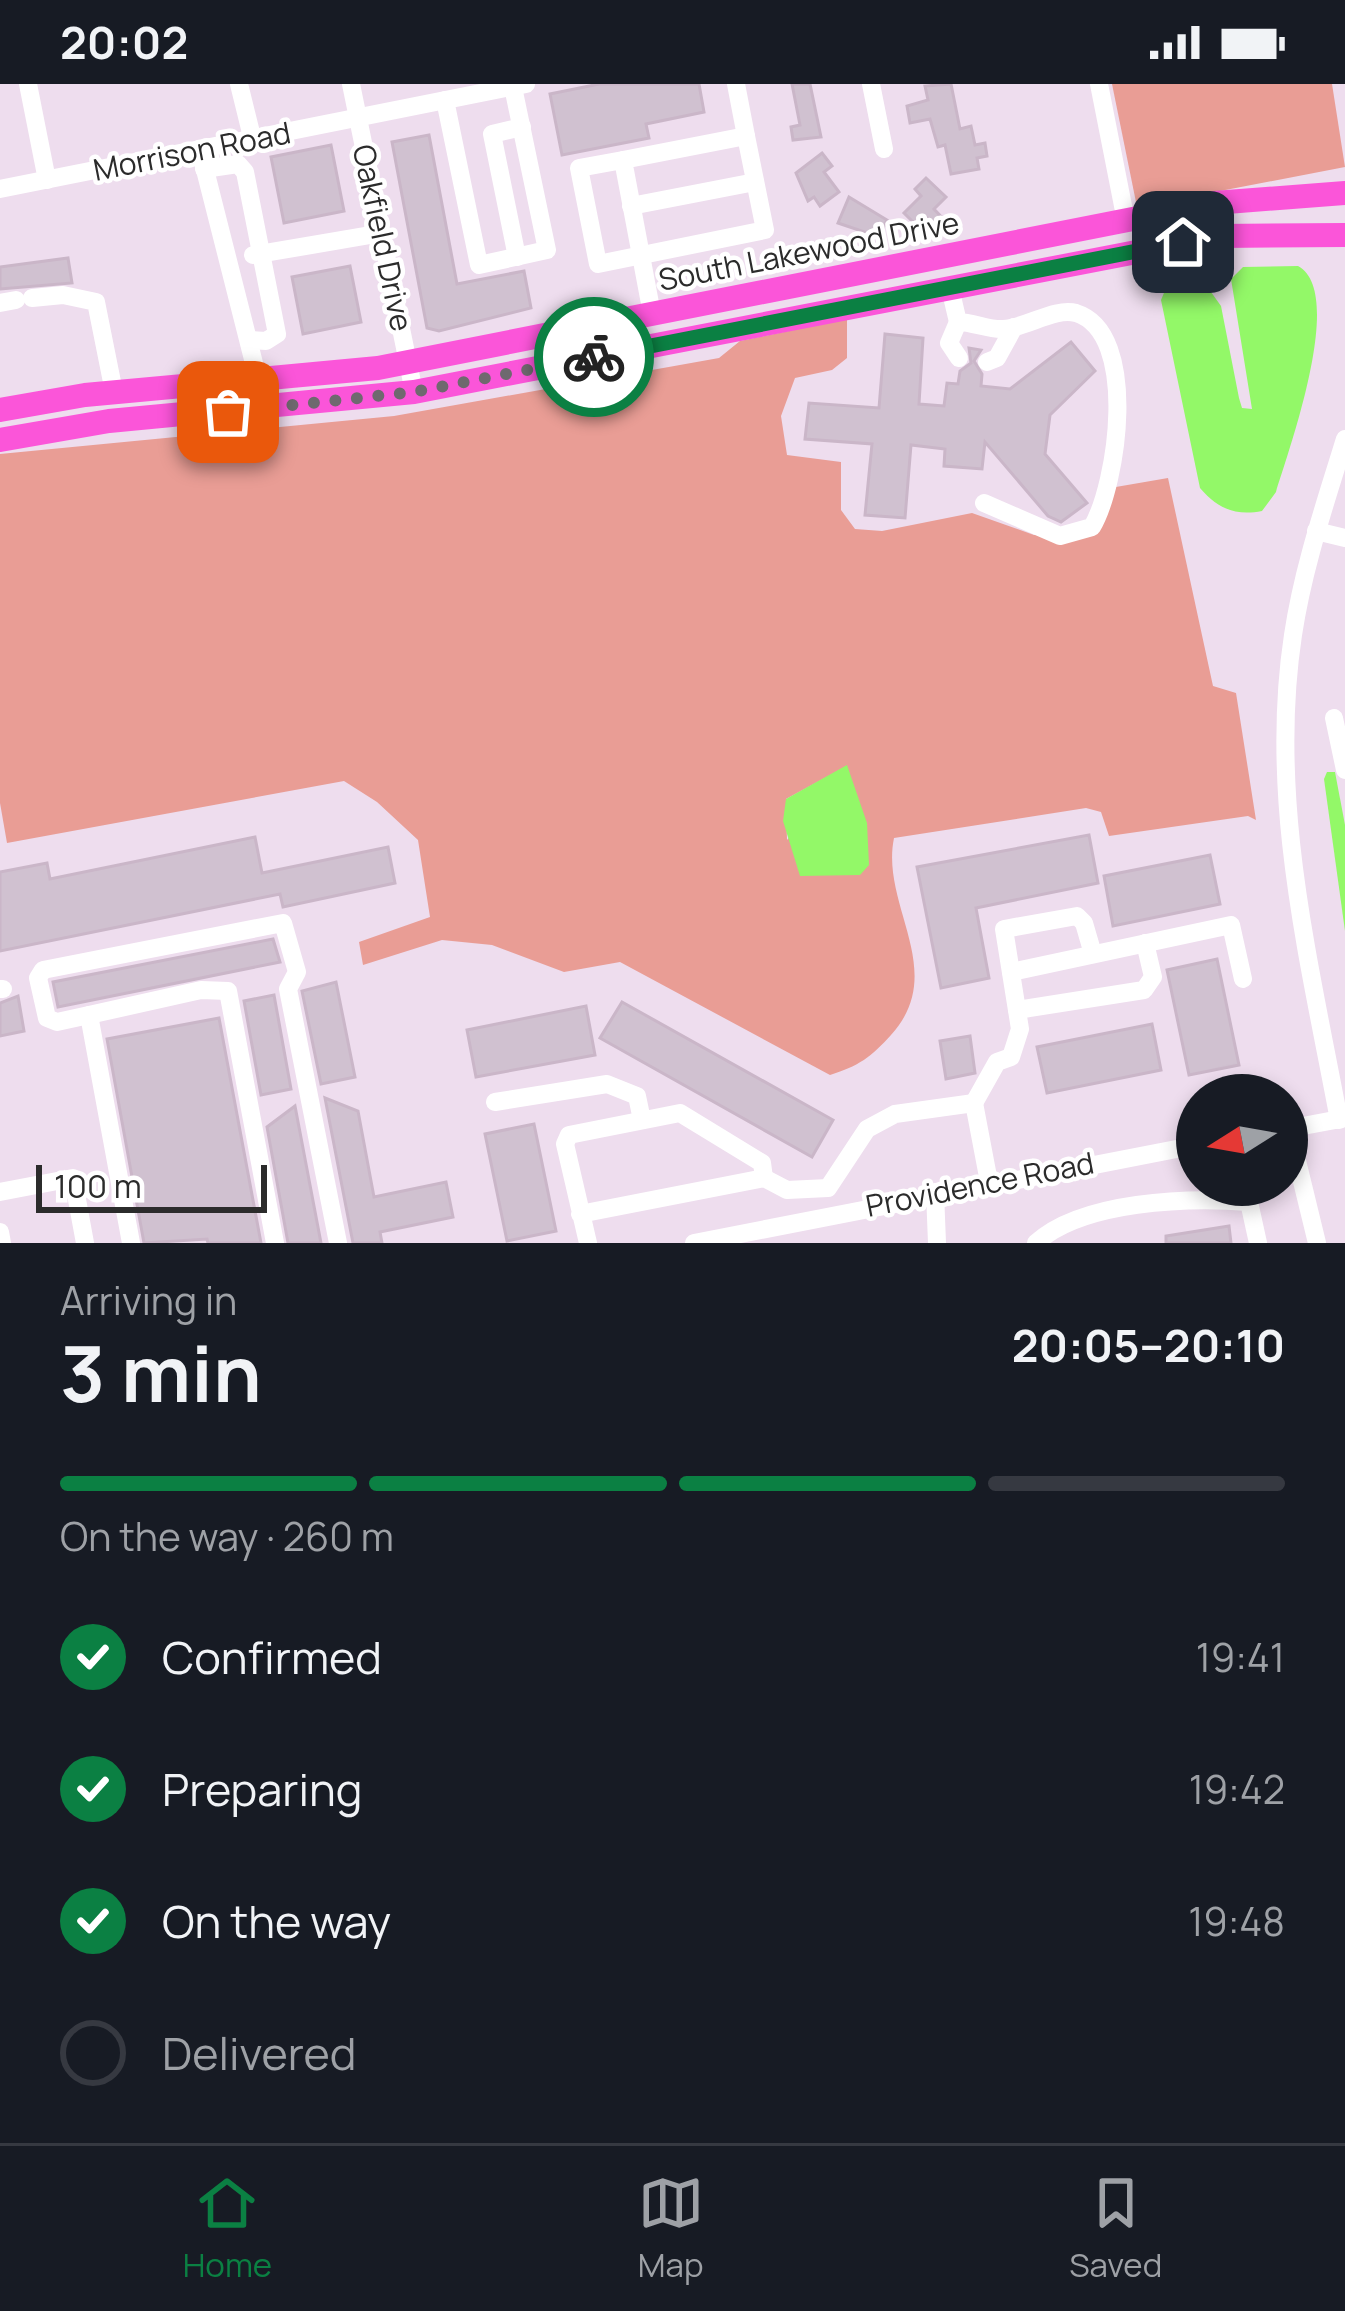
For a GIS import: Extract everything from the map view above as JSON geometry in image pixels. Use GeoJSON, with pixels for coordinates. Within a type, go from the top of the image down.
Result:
{"type":"FeatureCollection","features":[{"type":"Feature","properties":{"kind":"main road","name":"South Lakewood Drive"},"geometry":{"type":"LineString","coordinates":[[0,410],[114,392],[408,362],[1252,197],[1345,194]]}},
{"type":"Feature","properties":{"kind":"main road","name":"South Lakewood Drive"},"geometry":{"type":"LineString","coordinates":[[0,440],[109,421],[414,392],[1219,236],[1345,235]]}},
{"type":"Feature","properties":{"kind":"street"},"geometry":{"type":"LineString","coordinates":[[28,84],[47,180]]}},
{"type":"Feature","properties":{"kind":"street"},"geometry":{"type":"LineString","coordinates":[[239,84],[253,141]]}},
{"type":"Feature","properties":{"kind":"street","name":"Oakfield Drive"},"geometry":{"type":"LineString","coordinates":[[351,84],[414,392]]}},
{"type":"Feature","properties":{"kind":"street"},"geometry":{"type":"LineString","coordinates":[[736,84],[765,230],[598,264],[579,168],[746,136]]}},
{"type":"Feature","properties":{"kind":"street"},"geometry":{"type":"LineString","coordinates":[[871,84],[884,149]]}},
{"type":"Feature","properties":{"kind":"street"},"geometry":{"type":"LineString","coordinates":[[1099,84],[1126,220]]}},
{"type":"Feature","properties":{"kind":"street"},"geometry":{"type":"LineString","coordinates":[[445,100],[479,265],[547,250],[521,127],[507,86]]}},
{"type":"Feature","properties":{"kind":"street","name":"Morrison Road"},"geometry":{"type":"LineString","coordinates":[[0,189],[202,160],[253,141],[507,86]]}},
{"type":"Feature","properties":{"kind":"street"},"geometry":{"type":"LineString","coordinates":[[517,256],[492,134],[521,127]]}},
{"type":"Feature","properties":{"kind":"street"},"geometry":{"type":"LineString","coordinates":[[249,340],[266,341],[278,334],[243,166],[202,160],[220,242],[231,259],[249,340],[258,380]]}},
{"type":"Feature","properties":{"kind":"street"},"geometry":{"type":"LineString","coordinates":[[623,160],[652,314]]}},
{"type":"Feature","properties":{"kind":"street"},"geometry":{"type":"LineString","coordinates":[[632,206],[755,182]]}},
{"type":"Feature","properties":{"kind":"street"},"geometry":{"type":"LineString","coordinates":[[231,259],[382,233]]}},
{"type":"Feature","properties":{"kind":"street"},"geometry":{"type":"LineString","coordinates":[[950,288],[958,322],[949,343],[959,358]]}},
{"type":"Feature","properties":{"kind":"street"},"geometry":{"type":"LineString","coordinates":[[16,300],[63,295],[96,302],[114,392]]}},
{"type":"Feature","properties":{"kind":"street"},"geometry":{"type":"LineString","coordinates":[[958,322],[1014,327],[1066,312],[1080,314],[1104,337],[1117,374],[1118,425],[1102,510],[1092,527],[1060,536],[984,503]]}},
{"type":"Feature","properties":{"kind":"street"},"geometry":{"type":"LineString","coordinates":[[988,362],[997,358],[1014,327]]}},
{"type":"Feature","properties":{"kind":"street"},"geometry":{"type":"LineString","coordinates":[[1308,1125],[1342,1119],[1286,806],[1287,689],[1316,532],[1345,440]]}},
{"type":"Feature","properties":{"kind":"street"},"geometry":{"type":"LineString","coordinates":[[1316,532],[1345,538]]}},
{"type":"Feature","properties":{"kind":"street"},"geometry":{"type":"LineString","coordinates":[[1334,718],[1345,770]]}},
{"type":"Feature","properties":{"kind":"street"},"geometry":{"type":"LineString","coordinates":[[989,1183],[974,1103],[997,1062],[1011,1057],[1020,1029],[1004,929],[1077,916],[1084,923],[1093,954]]}},
{"type":"Feature","properties":{"kind":"street"},"geometry":{"type":"LineString","coordinates":[[275,1243],[228,991],[201,990],[57,1022],[46,1018],[38,978],[43,970],[283,923],[297,972],[287,989],[338,1243]]}},
{"type":"Feature","properties":{"kind":"street"},"geometry":{"type":"LineString","coordinates":[[1011,972],[1231,925],[1243,980]]}},
{"type":"Feature","properties":{"kind":"street"},"geometry":{"type":"LineString","coordinates":[[1017,1010],[1144,989],[1153,977],[1145,943]]}},
{"type":"Feature","properties":{"kind":"street"},"geometry":{"type":"LineString","coordinates":[[88,1015],[131,1243]]}},
{"type":"Feature","properties":{"kind":"street"},"geometry":{"type":"LineString","coordinates":[[495,1102],[618,1085],[638,1096],[642,1120]]}},
{"type":"Feature","properties":{"kind":"street"},"geometry":{"type":"LineString","coordinates":[[580,1214],[764,1178],[787,1190],[828,1188],[867,1129],[895,1114],[974,1103]]}},
{"type":"Feature","properties":{"kind":"street"},"geometry":{"type":"LineString","coordinates":[[588,1243],[566,1144],[569,1135],[680,1113],[762,1163],[764,1178]]}},
{"type":"Feature","properties":{"kind":"street","name":"Providence Road"},"geometry":{"type":"LineString","coordinates":[[694,1243],[935,1192],[1176,1149]]}},
{"type":"Feature","properties":{"kind":"street"},"geometry":{"type":"LineString","coordinates":[[0,1192],[73,1178],[86,1243]]}},
{"type":"Feature","properties":{"kind":"street"},"geometry":{"type":"LineString","coordinates":[[935,1192],[937,1243]]}},
{"type":"Feature","properties":{"kind":"street"},"geometry":{"type":"LineString","coordinates":[[1036,1243],[1076,1216],[1207,1198],[1249,1202],[1258,1243]]}},
{"type":"Feature","properties":{"kind":"street"},"geometry":{"type":"LineString","coordinates":[[1308,1206],[1317,1243]]}},
{"type":"Feature","properties":{"kind":"street"},"geometry":{"type":"LineString","coordinates":[[0,1232],[2,1243]]}},
{"type":"Feature","properties":{"kind":"shaded area"},"geometry":{"type":"Polygon","coordinates":[[[1112,84],[1332,84],[1345,167],[1137,207],[1112,84]]]}},
{"type":"Feature","properties":{"kind":"shaded area"},"geometry":{"type":"Polygon","coordinates":[[[1298,266],[1311,281],[1317,305],[1302,405],[1276,492],[1262,511],[1236,511],[1221,506],[1200,488],[1161,300],[1166,288],[1201,278],[1221,306],[1242,408],[1252,409],[1231,279],[1243,267],[1298,266]]]}},
{"type":"Feature","properties":{"kind":"shaded area"},"geometry":{"type":"Polygon","coordinates":[[[847,319],[847,358],[832,370],[795,378],[781,416],[787,455],[841,462],[841,510],[855,529],[882,531],[972,513],[1034,535],[1095,528],[1110,488],[1168,478],[1213,686],[1236,693],[1256,820],[1248,816],[1109,836],[1101,812],[1086,808],[894,838],[892,863],[914,962],[914,987],[907,1011],[884,1043],[857,1064],[830,1075],[620,962],[564,972],[492,945],[442,940],[363,965],[359,942],[430,917],[418,840],[377,802],[344,781],[7,843],[0,803],[0,454],[394,416],[719,358],[740,341],[847,319]],[[847,766],[786,799],[787,840],[847,766]]]}},
{"type":"Feature","properties":{"kind":"shaded area"},"geometry":{"type":"Polygon","coordinates":[[[847,765],[867,823],[869,865],[860,875],[800,876],[783,821],[786,799],[847,765]]]}},
{"type":"Feature","properties":{"kind":"shaded area"},"geometry":{"type":"Polygon","coordinates":[[[1327,772],[1335,772],[1345,825],[1345,931],[1324,779],[1327,772]]]}},
{"type":"Feature","properties":{"kind":"building"},"geometry":{"type":"Polygon","coordinates":[[[599,84],[699,84],[704,112],[646,124],[649,138],[562,155],[550,94],[599,84]]]}},
{"type":"Feature","properties":{"kind":"building"},"geometry":{"type":"Polygon","coordinates":[[[792,84],[810,84],[821,137],[793,140],[791,127],[800,125],[792,84]]]}},
{"type":"Feature","properties":{"kind":"building"},"geometry":{"type":"Polygon","coordinates":[[[951,84],[960,129],[971,126],[975,145],[985,143],[987,156],[977,158],[979,169],[951,174],[945,145],[938,147],[930,119],[910,123],[907,106],[928,100],[925,86],[951,84]]]}},
{"type":"Feature","properties":{"kind":"building"},"geometry":{"type":"Polygon","coordinates":[[[429,135],[457,284],[524,271],[531,308],[439,331],[427,328],[392,142],[429,135]]]}},
{"type":"Feature","properties":{"kind":"building"},"geometry":{"type":"Polygon","coordinates":[[[331,145],[344,211],[284,223],[271,157],[331,145]]]}},
{"type":"Feature","properties":{"kind":"building"},"geometry":{"type":"Polygon","coordinates":[[[822,153],[832,166],[824,172],[839,192],[820,206],[814,197],[808,201],[796,173],[822,153]]]}},
{"type":"Feature","properties":{"kind":"building"},"geometry":{"type":"Polygon","coordinates":[[[926,178],[946,197],[934,209],[950,226],[942,234],[926,217],[917,226],[904,213],[921,196],[915,189],[926,178]]]}},
{"type":"Feature","properties":{"kind":"building"},"geometry":{"type":"Polygon","coordinates":[[[849,197],[887,220],[879,237],[838,223],[849,197]]]}},
{"type":"Feature","properties":{"kind":"building"},"geometry":{"type":"Polygon","coordinates":[[[68,258],[72,283],[0,289],[0,267],[68,258]]]}},
{"type":"Feature","properties":{"kind":"building"},"geometry":{"type":"Polygon","coordinates":[[[350,266],[361,322],[303,334],[292,277],[350,266]]]}},
{"type":"Feature","properties":{"kind":"building"},"geometry":{"type":"Polygon","coordinates":[[[885,334],[923,338],[919,404],[944,406],[947,383],[958,384],[960,371],[971,363],[969,348],[981,350],[974,361],[982,374],[981,386],[1010,389],[1071,342],[1095,371],[1050,415],[1045,454],[1087,503],[1061,522],[1048,516],[985,442],[982,469],[944,466],[945,449],[911,445],[905,518],[865,515],[872,444],[805,439],[809,403],[879,408],[885,334]]]}},
{"type":"Feature","properties":{"kind":"building"},"geometry":{"type":"Polygon","coordinates":[[[1089,835],[1098,883],[976,908],[989,978],[941,988],[917,867],[1089,835]]]}},
{"type":"Feature","properties":{"kind":"building"},"geometry":{"type":"Polygon","coordinates":[[[255,837],[262,873],[388,847],[395,883],[283,907],[280,894],[0,951],[0,872],[47,863],[50,879],[255,837]]]}},
{"type":"Feature","properties":{"kind":"building"},"geometry":{"type":"Polygon","coordinates":[[[1210,855],[1220,904],[1113,926],[1104,876],[1210,855]]]}},
{"type":"Feature","properties":{"kind":"building"},"geometry":{"type":"Polygon","coordinates":[[[273,939],[280,962],[58,1007],[53,982],[273,939]]]}},
{"type":"Feature","properties":{"kind":"building"},"geometry":{"type":"Polygon","coordinates":[[[1217,959],[1239,1065],[1189,1074],[1167,970],[1217,959]]]}},
{"type":"Feature","properties":{"kind":"building"},"geometry":{"type":"Polygon","coordinates":[[[336,982],[355,1077],[321,1084],[302,991],[336,982]]]}},
{"type":"Feature","properties":{"kind":"building"},"geometry":{"type":"Polygon","coordinates":[[[274,995],[291,1089],[261,1095],[244,1001],[274,995]]]}},
{"type":"Feature","properties":{"kind":"building"},"geometry":{"type":"Polygon","coordinates":[[[18,996],[24,1031],[0,1036],[0,1003],[18,996]]]}},
{"type":"Feature","properties":{"kind":"building"},"geometry":{"type":"Polygon","coordinates":[[[622,1002],[833,1120],[812,1157],[600,1038],[622,1002]]]}},
{"type":"Feature","properties":{"kind":"building"},"geometry":{"type":"Polygon","coordinates":[[[586,1006],[595,1055],[476,1077],[467,1030],[586,1006]]]}},
{"type":"Feature","properties":{"kind":"building"},"geometry":{"type":"Polygon","coordinates":[[[219,1018],[261,1243],[208,1243],[207,1239],[144,1243],[107,1039],[219,1018]]]}},
{"type":"Feature","properties":{"kind":"building"},"geometry":{"type":"Polygon","coordinates":[[[1152,1024],[1161,1070],[1047,1093],[1037,1047],[1152,1024]]]}},
{"type":"Feature","properties":{"kind":"building"},"geometry":{"type":"Polygon","coordinates":[[[970,1036],[975,1073],[946,1079],[940,1041],[970,1036]]]}},
{"type":"Feature","properties":{"kind":"building"},"geometry":{"type":"Polygon","coordinates":[[[325,1098],[358,1111],[374,1197],[446,1182],[453,1217],[380,1232],[382,1243],[353,1243],[325,1098]]]}},
{"type":"Feature","properties":{"kind":"building"},"geometry":{"type":"Polygon","coordinates":[[[295,1106],[321,1243],[288,1243],[267,1127],[295,1106]]]}},
{"type":"Feature","properties":{"kind":"building"},"geometry":{"type":"Polygon","coordinates":[[[534,1124],[556,1231],[507,1241],[485,1134],[534,1124]]]}},
{"type":"Feature","properties":{"kind":"building"},"geometry":{"type":"Polygon","coordinates":[[[1229,1226],[1231,1243],[1166,1243],[1166,1236],[1229,1226]]]}},
{"type":"Feature","properties":{"kind":"way so far"},"geometry":{"type":"LineString","coordinates":[[228,412],[414,392],[594,357]]}},
{"type":"Feature","properties":{"kind":"route"},"geometry":{"type":"LineString","coordinates":[[594,357],[1183,242]]}}]}
